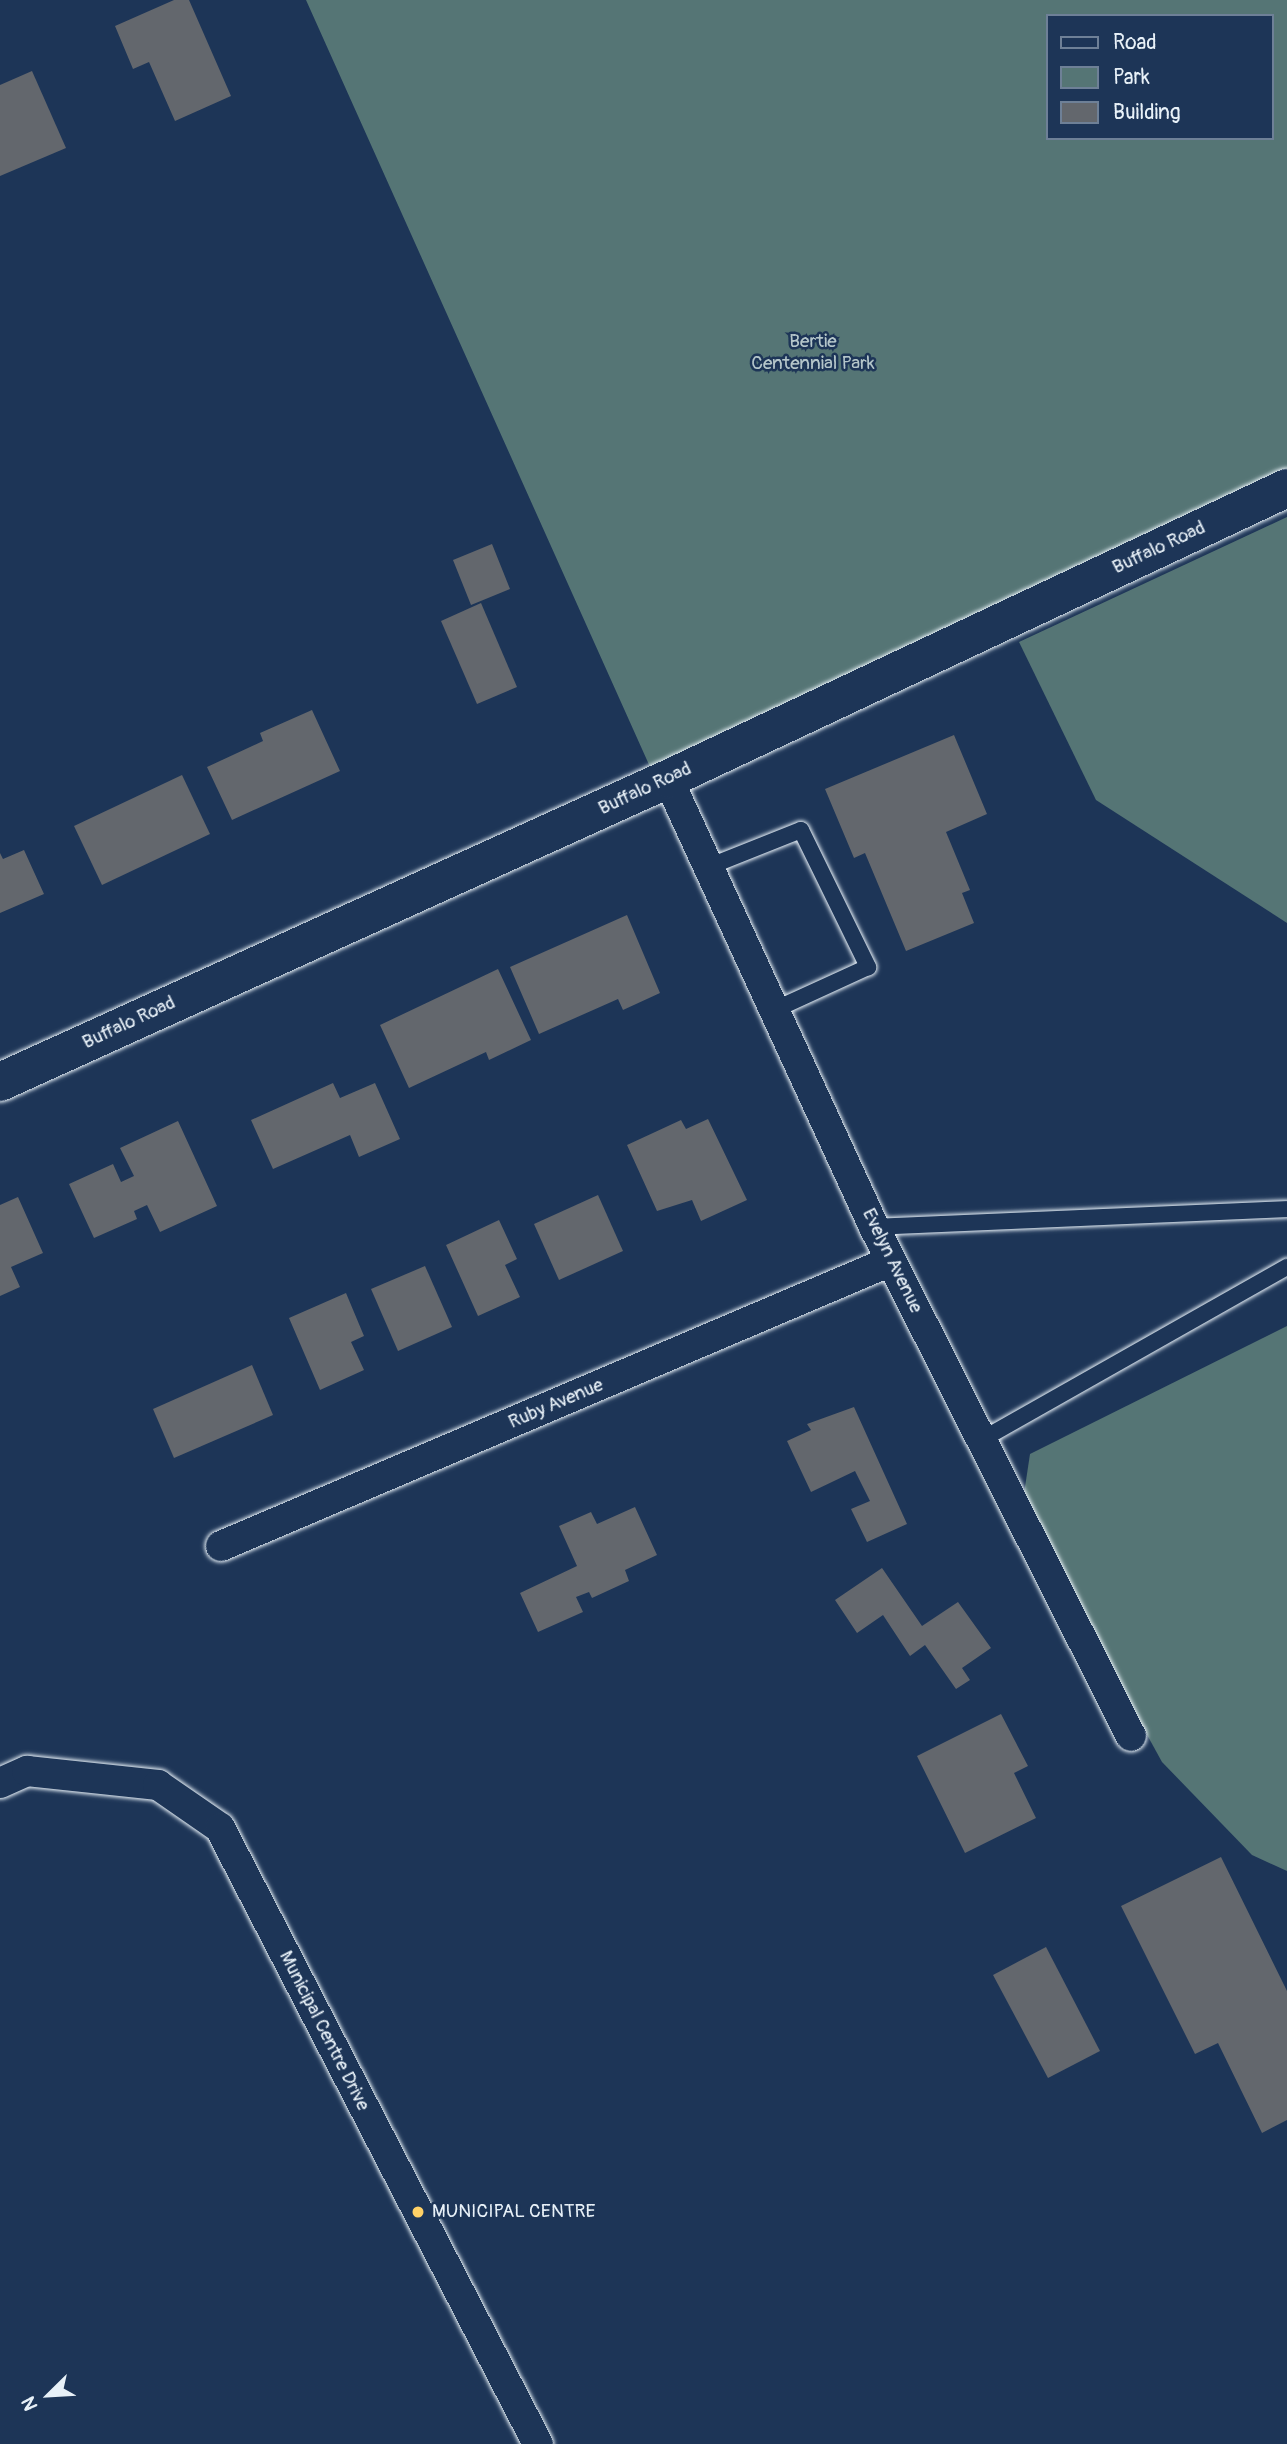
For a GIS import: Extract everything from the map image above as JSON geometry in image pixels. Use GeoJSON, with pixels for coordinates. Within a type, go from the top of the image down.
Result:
{"type":"FeatureCollection","features":[{"type":"Feature","properties":{"kind":"street","name":"Buffalo Road"},"geometry":{"type":"LineString","coordinates":[[0,1082],[667,779],[1287,488]]}},
{"type":"Feature","properties":{"kind":"street","name":"Evelyn Avenue"},"geometry":{"type":"LineString","coordinates":[[667,779],[874,1227],[1131,1736]]}},
{"type":"Feature","properties":{"kind":"street","name":"Ruby Avenue"},"geometry":{"type":"LineString","coordinates":[[221,1546],[891,1261]]}},
{"type":"Feature","properties":{"kind":"street","name":"Municipal Centre Drive"},"geometry":{"type":"LineString","coordinates":[[0,1783],[27,1771],[159,1785],[220,1828],[538,2444]]}},
{"type":"Feature","properties":{"kind":"lane"},"geometry":{"type":"LineString","coordinates":[[708,867],[801,830],[868,967],[774,1010]]}},
{"type":"Feature","properties":{"kind":"lane"},"geometry":{"type":"LineString","coordinates":[[874,1227],[1287,1209]]}},
{"type":"Feature","properties":{"kind":"lane"},"geometry":{"type":"LineString","coordinates":[[981,1440],[1287,1266]]}},
{"type":"Feature","properties":{"kind":"green space","name":"Bertie Centennial Park"},"geometry":{"type":"Polygon","coordinates":[[[306,0],[1287,0],[1287,485],[655,778],[306,0]]]}},
{"type":"Feature","properties":{"kind":"green space"},"geometry":{"type":"Polygon","coordinates":[[[1287,517],[1287,923],[1096,800],[1019,642],[1287,517]]]}},
{"type":"Feature","properties":{"kind":"green space"},"geometry":{"type":"Polygon","coordinates":[[[1287,1326],[1287,1871],[1252,1855],[1162,1762],[1022,1507],[1030,1454],[1287,1326]]]}},
{"type":"Feature","properties":{"kind":"building"},"geometry":{"type":"Polygon","coordinates":[[[174,0],[189,0],[231,96],[175,121],[149,62],[133,69],[115,26],[174,0]]]}},
{"type":"Feature","properties":{"kind":"building"},"geometry":{"type":"Polygon","coordinates":[[[32,71],[66,148],[0,176],[0,85],[32,71]]]}},
{"type":"Feature","properties":{"kind":"building"},"geometry":{"type":"Polygon","coordinates":[[[492,544],[510,589],[471,605],[453,560],[492,544]]]}},
{"type":"Feature","properties":{"kind":"building"},"geometry":{"type":"Polygon","coordinates":[[[481,603],[517,687],[477,704],[441,621],[481,603]]]}},
{"type":"Feature","properties":{"kind":"building"},"geometry":{"type":"Polygon","coordinates":[[[312,710],[340,771],[232,820],[207,767],[263,741],[260,733],[312,710]]]}},
{"type":"Feature","properties":{"kind":"building"},"geometry":{"type":"Polygon","coordinates":[[[954,735],[987,814],[946,832],[970,890],[962,893],[974,923],[906,951],[865,853],[854,858],[825,789],[954,735]]]}},
{"type":"Feature","properties":{"kind":"building"},"geometry":{"type":"Polygon","coordinates":[[[182,775],[210,834],[102,885],[74,826],[182,775]]]}},
{"type":"Feature","properties":{"kind":"building"},"geometry":{"type":"Polygon","coordinates":[[[24,850],[44,894],[0,913],[0,853],[3,859],[24,850]]]}},
{"type":"Feature","properties":{"kind":"building"},"geometry":{"type":"Polygon","coordinates":[[[627,915],[660,993],[623,1010],[618,999],[539,1034],[510,967],[627,915]]]}},
{"type":"Feature","properties":{"kind":"building"},"geometry":{"type":"Polygon","coordinates":[[[498,969],[531,1040],[489,1060],[486,1052],[409,1088],[380,1025],[498,969]]]}},
{"type":"Feature","properties":{"kind":"building"},"geometry":{"type":"Polygon","coordinates":[[[333,1083],[340,1098],[375,1083],[400,1139],[359,1157],[350,1135],[273,1169],[251,1120],[333,1083]]]}},
{"type":"Feature","properties":{"kind":"building"},"geometry":{"type":"Polygon","coordinates":[[[708,1119],[747,1200],[701,1221],[692,1200],[657,1211],[627,1145],[681,1120],[686,1129],[708,1119]]]}},
{"type":"Feature","properties":{"kind":"building"},"geometry":{"type":"Polygon","coordinates":[[[178,1121],[217,1206],[160,1232],[147,1205],[134,1211],[137,1219],[94,1238],[69,1184],[113,1164],[121,1182],[134,1176],[120,1148],[178,1121]]]}},
{"type":"Feature","properties":{"kind":"building"},"geometry":{"type":"Polygon","coordinates":[[[598,1195],[623,1251],[559,1280],[534,1224],[598,1195]]]}},
{"type":"Feature","properties":{"kind":"building"},"geometry":{"type":"Polygon","coordinates":[[[18,1197],[43,1253],[11,1267],[20,1287],[0,1296],[0,1205],[18,1197]]]}},
{"type":"Feature","properties":{"kind":"building"},"geometry":{"type":"Polygon","coordinates":[[[499,1220],[517,1259],[505,1265],[520,1297],[478,1316],[446,1245],[499,1220]]]}},
{"type":"Feature","properties":{"kind":"building"},"geometry":{"type":"Polygon","coordinates":[[[425,1266],[452,1327],[398,1351],[371,1289],[425,1266]]]}},
{"type":"Feature","properties":{"kind":"building"},"geometry":{"type":"Polygon","coordinates":[[[346,1293],[364,1336],[351,1342],[364,1370],[320,1390],[289,1318],[346,1293]]]}},
{"type":"Feature","properties":{"kind":"building"},"geometry":{"type":"Polygon","coordinates":[[[252,1365],[273,1415],[174,1458],[153,1409],[252,1365]]]}},
{"type":"Feature","properties":{"kind":"building"},"geometry":{"type":"Polygon","coordinates":[[[854,1407],[907,1524],[867,1542],[851,1509],[870,1501],[855,1471],[811,1492],[787,1441],[811,1430],[807,1424],[854,1407]]]}},
{"type":"Feature","properties":{"kind":"building"},"geometry":{"type":"Polygon","coordinates":[[[635,1507],[657,1555],[625,1570],[629,1581],[592,1598],[589,1592],[576,1597],[583,1612],[538,1632],[520,1593],[577,1566],[559,1526],[591,1512],[597,1524],[635,1507]]]}},
{"type":"Feature","properties":{"kind":"building"},"geometry":{"type":"Polygon","coordinates":[[[882,1568],[922,1626],[958,1602],[991,1648],[962,1668],[970,1680],[956,1689],[925,1645],[910,1656],[883,1615],[857,1633],[835,1600],[882,1568]]]}},
{"type":"Feature","properties":{"kind":"building"},"geometry":{"type":"Polygon","coordinates":[[[1001,1714],[1028,1766],[1014,1773],[1036,1818],[965,1853],[917,1756],[1001,1714]]]}},
{"type":"Feature","properties":{"kind":"building"},"geometry":{"type":"Polygon","coordinates":[[[1221,1857],[1287,1991],[1287,2120],[1262,2133],[1218,2043],[1195,2054],[1121,1906],[1221,1857]]]}},
{"type":"Feature","properties":{"kind":"building"},"geometry":{"type":"Polygon","coordinates":[[[1046,1947],[1100,2051],[1048,2078],[993,1975],[1046,1947]]]}},
{"type":"Feature","properties":{"kind":"place","name":"MUNICIPAL CENTRE"},"geometry":{"type":"Point","coordinates":[418,2212]}}]}
